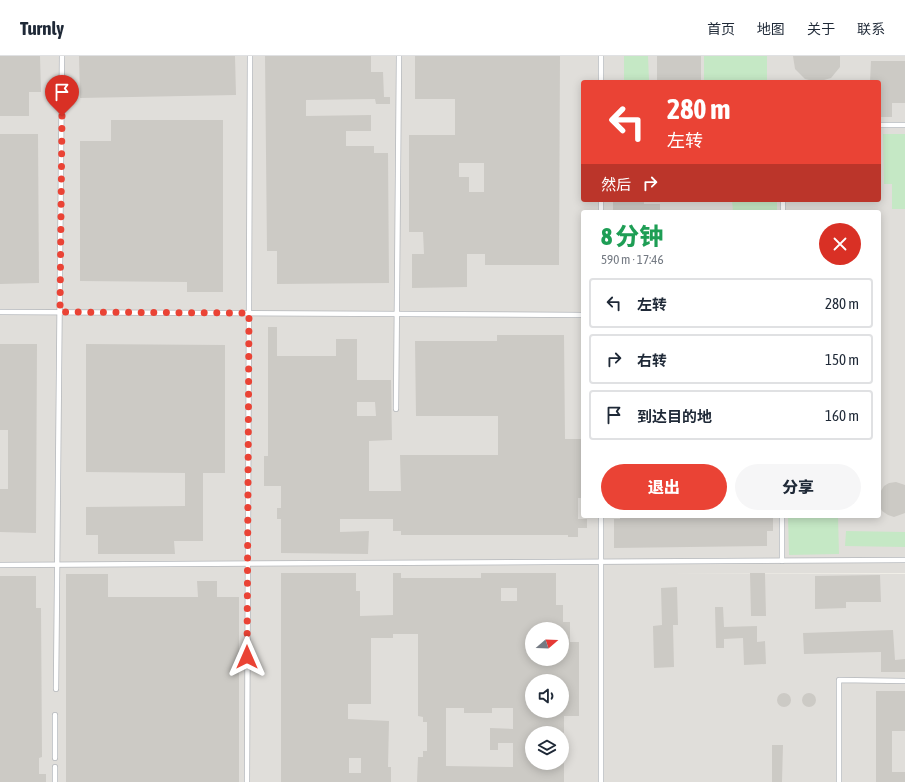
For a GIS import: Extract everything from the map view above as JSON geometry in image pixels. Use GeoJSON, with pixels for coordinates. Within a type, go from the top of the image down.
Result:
{"type":"FeatureCollection","features":[{"type":"Feature","properties":{"kind":"lane"},"geometry":{"type":"LineString","coordinates":[[56,689],[62,56]]}},
{"type":"Feature","properties":{"kind":"lane"},"geometry":{"type":"LineString","coordinates":[[247,782],[250,56]]}},
{"type":"Feature","properties":{"kind":"lane"},"geometry":{"type":"LineString","coordinates":[[396,409],[399,56]]}},
{"type":"Feature","properties":{"kind":"lane"},"geometry":{"type":"LineString","coordinates":[[601,56],[601,80]]}},
{"type":"Feature","properties":{"kind":"lane"},"geometry":{"type":"LineString","coordinates":[[881,125],[905,125]]}},
{"type":"Feature","properties":{"kind":"lane"},"geometry":{"type":"LineString","coordinates":[[0,312],[581,315]]}},
{"type":"Feature","properties":{"kind":"lane"},"geometry":{"type":"LineString","coordinates":[[601,518],[601,782]]}},
{"type":"Feature","properties":{"kind":"lane"},"geometry":{"type":"LineString","coordinates":[[782,518],[782,561]]}},
{"type":"Feature","properties":{"kind":"lane"},"geometry":{"type":"LineString","coordinates":[[0,565],[905,560]]}},
{"type":"Feature","properties":{"kind":"lane"},"geometry":{"type":"LineString","coordinates":[[839,782],[839,680],[905,681]]}},
{"type":"Feature","properties":{"kind":"lane"},"geometry":{"type":"LineString","coordinates":[[55,716],[55,758]]}},
{"type":"Feature","properties":{"kind":"lane"},"geometry":{"type":"LineString","coordinates":[[55,767],[55,782]]}},
{"type":"Feature","properties":{"kind":"shaded area"},"geometry":{"type":"Polygon","coordinates":[[[0,56],[905,56],[905,573],[671,574],[905,574],[905,782],[0,782],[0,56]]]}},
{"type":"Feature","properties":{"kind":"green space"},"geometry":{"type":"Polygon","coordinates":[[[624,56],[648,56],[649,80],[624,80],[624,56]]]}},
{"type":"Feature","properties":{"kind":"green space"},"geometry":{"type":"Polygon","coordinates":[[[704,56],[767,56],[767,80],[704,80],[704,56]]]}},
{"type":"Feature","properties":{"kind":"green space"},"geometry":{"type":"Polygon","coordinates":[[[883,134],[905,134],[905,209],[892,209],[892,184],[884,184],[883,134]]]}},
{"type":"Feature","properties":{"kind":"green space"},"geometry":{"type":"Polygon","coordinates":[[[732,202],[777,202],[777,210],[733,210],[732,202]]]}},
{"type":"Feature","properties":{"kind":"green space"},"geometry":{"type":"Polygon","coordinates":[[[788,518],[838,518],[839,554],[789,555],[788,518]]]}},
{"type":"Feature","properties":{"kind":"green space"},"geometry":{"type":"Polygon","coordinates":[[[846,531],[905,532],[905,547],[845,546],[846,531]]]}},
{"type":"Feature","properties":{"kind":"building"},"geometry":{"type":"Polygon","coordinates":[[[0,56],[40,56],[41,92],[29,92],[29,116],[0,116],[0,56]]]}},
{"type":"Feature","properties":{"kind":"building"},"geometry":{"type":"Polygon","coordinates":[[[79,56],[235,56],[236,95],[80,98],[79,56]]]}},
{"type":"Feature","properties":{"kind":"building"},"geometry":{"type":"Polygon","coordinates":[[[265,56],[371,56],[371,72],[383,72],[384,97],[390,97],[390,104],[376,104],[375,99],[306,100],[306,116],[371,115],[371,131],[346,131],[346,146],[374,146],[374,153],[388,153],[389,283],[277,284],[277,251],[267,251],[265,56]]]}},
{"type":"Feature","properties":{"kind":"building"},"geometry":{"type":"Polygon","coordinates":[[[415,56],[560,56],[559,265],[485,265],[485,254],[467,254],[467,287],[412,288],[412,254],[424,254],[423,232],[409,232],[409,135],[455,135],[455,99],[415,99],[415,56]],[[459,163],[459,177],[469,177],[469,192],[484,192],[484,163],[459,163]]]}},
{"type":"Feature","properties":{"kind":"building"},"geometry":{"type":"Polygon","coordinates":[[[657,56],[701,56],[701,80],[657,80],[657,56]]]}},
{"type":"Feature","properties":{"kind":"building"},"geometry":{"type":"Polygon","coordinates":[[[793,56],[840,56],[840,67],[831,78],[824,80],[805,79],[795,69],[793,56]]]}},
{"type":"Feature","properties":{"kind":"building"},"geometry":{"type":"Polygon","coordinates":[[[871,61],[905,61],[905,103],[892,103],[892,117],[881,117],[881,80],[870,80],[871,61]]]}},
{"type":"Feature","properties":{"kind":"building"},"geometry":{"type":"Polygon","coordinates":[[[111,120],[223,120],[223,292],[187,292],[187,282],[80,281],[80,141],[111,141],[111,120]]]}},
{"type":"Feature","properties":{"kind":"building"},"geometry":{"type":"Polygon","coordinates":[[[0,134],[38,134],[39,283],[0,284],[0,134]]]}},
{"type":"Feature","properties":{"kind":"building"},"geometry":{"type":"Polygon","coordinates":[[[613,202],[644,202],[644,204],[660,204],[660,210],[613,210],[613,202]]]}},
{"type":"Feature","properties":{"kind":"building"},"geometry":{"type":"Polygon","coordinates":[[[268,327],[277,327],[277,356],[336,356],[336,339],[357,339],[357,380],[391,380],[392,440],[369,441],[369,491],[401,491],[400,455],[498,455],[498,416],[416,416],[415,341],[497,341],[497,335],[564,335],[565,439],[581,439],[581,498],[578,498],[578,519],[587,519],[587,528],[578,528],[578,537],[568,537],[568,535],[401,535],[401,531],[393,531],[393,519],[340,519],[340,532],[369,531],[368,554],[281,553],[281,519],[277,519],[277,508],[281,508],[281,486],[264,486],[264,456],[268,456],[268,327]],[[357,402],[357,416],[376,416],[375,402],[357,402]]]}},
{"type":"Feature","properties":{"kind":"building"},"geometry":{"type":"Polygon","coordinates":[[[0,344],[37,344],[36,533],[0,532],[0,489],[8,489],[8,430],[0,430],[0,344]]]}},
{"type":"Feature","properties":{"kind":"building"},"geometry":{"type":"Polygon","coordinates":[[[86,344],[225,345],[225,473],[203,473],[203,541],[174,541],[175,554],[98,554],[98,535],[86,535],[86,507],[185,506],[185,473],[86,472],[86,344]]]}},
{"type":"Feature","properties":{"kind":"building"},"geometry":{"type":"Polygon","coordinates":[[[896,482],[905,485],[905,513],[894,517],[888,515],[881,509],[881,491],[884,486],[889,483],[896,482]]]}},
{"type":"Feature","properties":{"kind":"building"},"geometry":{"type":"Polygon","coordinates":[[[773,518],[773,531],[767,531],[767,546],[614,548],[614,519],[773,518]]]}},
{"type":"Feature","properties":{"kind":"building"},"geometry":{"type":"Polygon","coordinates":[[[281,573],[356,573],[356,591],[360,591],[360,616],[393,615],[393,573],[401,573],[401,578],[481,578],[481,573],[556,573],[556,605],[563,605],[563,622],[525,622],[525,666],[569,666],[570,622],[570,642],[579,642],[579,716],[569,716],[569,674],[525,674],[525,718],[564,718],[564,726],[525,726],[525,770],[564,770],[564,782],[417,782],[418,757],[423,757],[423,751],[427,751],[427,722],[423,722],[423,717],[418,716],[418,634],[393,634],[393,638],[371,638],[371,704],[348,704],[348,719],[389,721],[388,767],[391,767],[391,782],[281,782],[281,573]],[[501,588],[501,601],[517,601],[517,588],[501,588]],[[446,708],[446,766],[513,767],[513,743],[498,743],[498,750],[490,750],[490,728],[513,729],[513,708],[492,708],[492,713],[464,713],[464,708],[446,708]],[[349,758],[349,773],[361,773],[361,758],[349,758]]]}},
{"type":"Feature","properties":{"kind":"building"},"geometry":{"type":"Polygon","coordinates":[[[750,573],[765,573],[766,616],[751,616],[750,573]]]}},
{"type":"Feature","properties":{"kind":"building"},"geometry":{"type":"Polygon","coordinates":[[[66,574],[108,574],[108,597],[198,597],[197,581],[217,581],[217,597],[239,597],[239,782],[66,782],[66,574]]]}},
{"type":"Feature","properties":{"kind":"building"},"geometry":{"type":"Polygon","coordinates":[[[880,575],[881,602],[846,602],[846,608],[815,609],[815,576],[880,575]]]}},
{"type":"Feature","properties":{"kind":"building"},"geometry":{"type":"Polygon","coordinates":[[[0,576],[36,576],[36,608],[41,608],[42,757],[39,758],[39,774],[46,774],[46,782],[0,782],[0,576]]]}},
{"type":"Feature","properties":{"kind":"building"},"geometry":{"type":"Polygon","coordinates":[[[677,587],[678,625],[673,625],[674,667],[654,668],[653,626],[662,625],[661,588],[677,587]]]}},
{"type":"Feature","properties":{"kind":"building"},"geometry":{"type":"Polygon","coordinates":[[[715,607],[723,607],[724,627],[757,626],[757,642],[765,641],[766,664],[744,665],[743,638],[724,639],[724,648],[716,648],[715,607]]]}},
{"type":"Feature","properties":{"kind":"building"},"geometry":{"type":"Polygon","coordinates":[[[893,630],[895,660],[905,659],[905,672],[881,672],[881,652],[804,654],[803,633],[893,630]]]}},
{"type":"Feature","properties":{"kind":"building"},"geometry":{"type":"Polygon","coordinates":[[[876,691],[905,691],[905,731],[892,731],[892,772],[905,772],[905,782],[876,782],[876,691]]]}},
{"type":"Feature","properties":{"kind":"building"},"geometry":{"type":"Polygon","coordinates":[[[781,693],[787,693],[791,697],[791,703],[787,707],[781,707],[777,703],[777,697],[781,693]]]}},
{"type":"Feature","properties":{"kind":"building"},"geometry":{"type":"Polygon","coordinates":[[[806,693],[812,693],[816,697],[816,703],[812,707],[806,707],[802,703],[802,697],[806,693]]]}},
{"type":"Feature","properties":{"kind":"building"},"geometry":{"type":"Polygon","coordinates":[[[772,745],[783,745],[782,782],[772,782],[772,745]]]}},
{"type":"Feature","properties":{"kind":"route"},"geometry":{"type":"LineString","coordinates":[[62,116],[60,312],[249,313],[247,657]]}}]}
